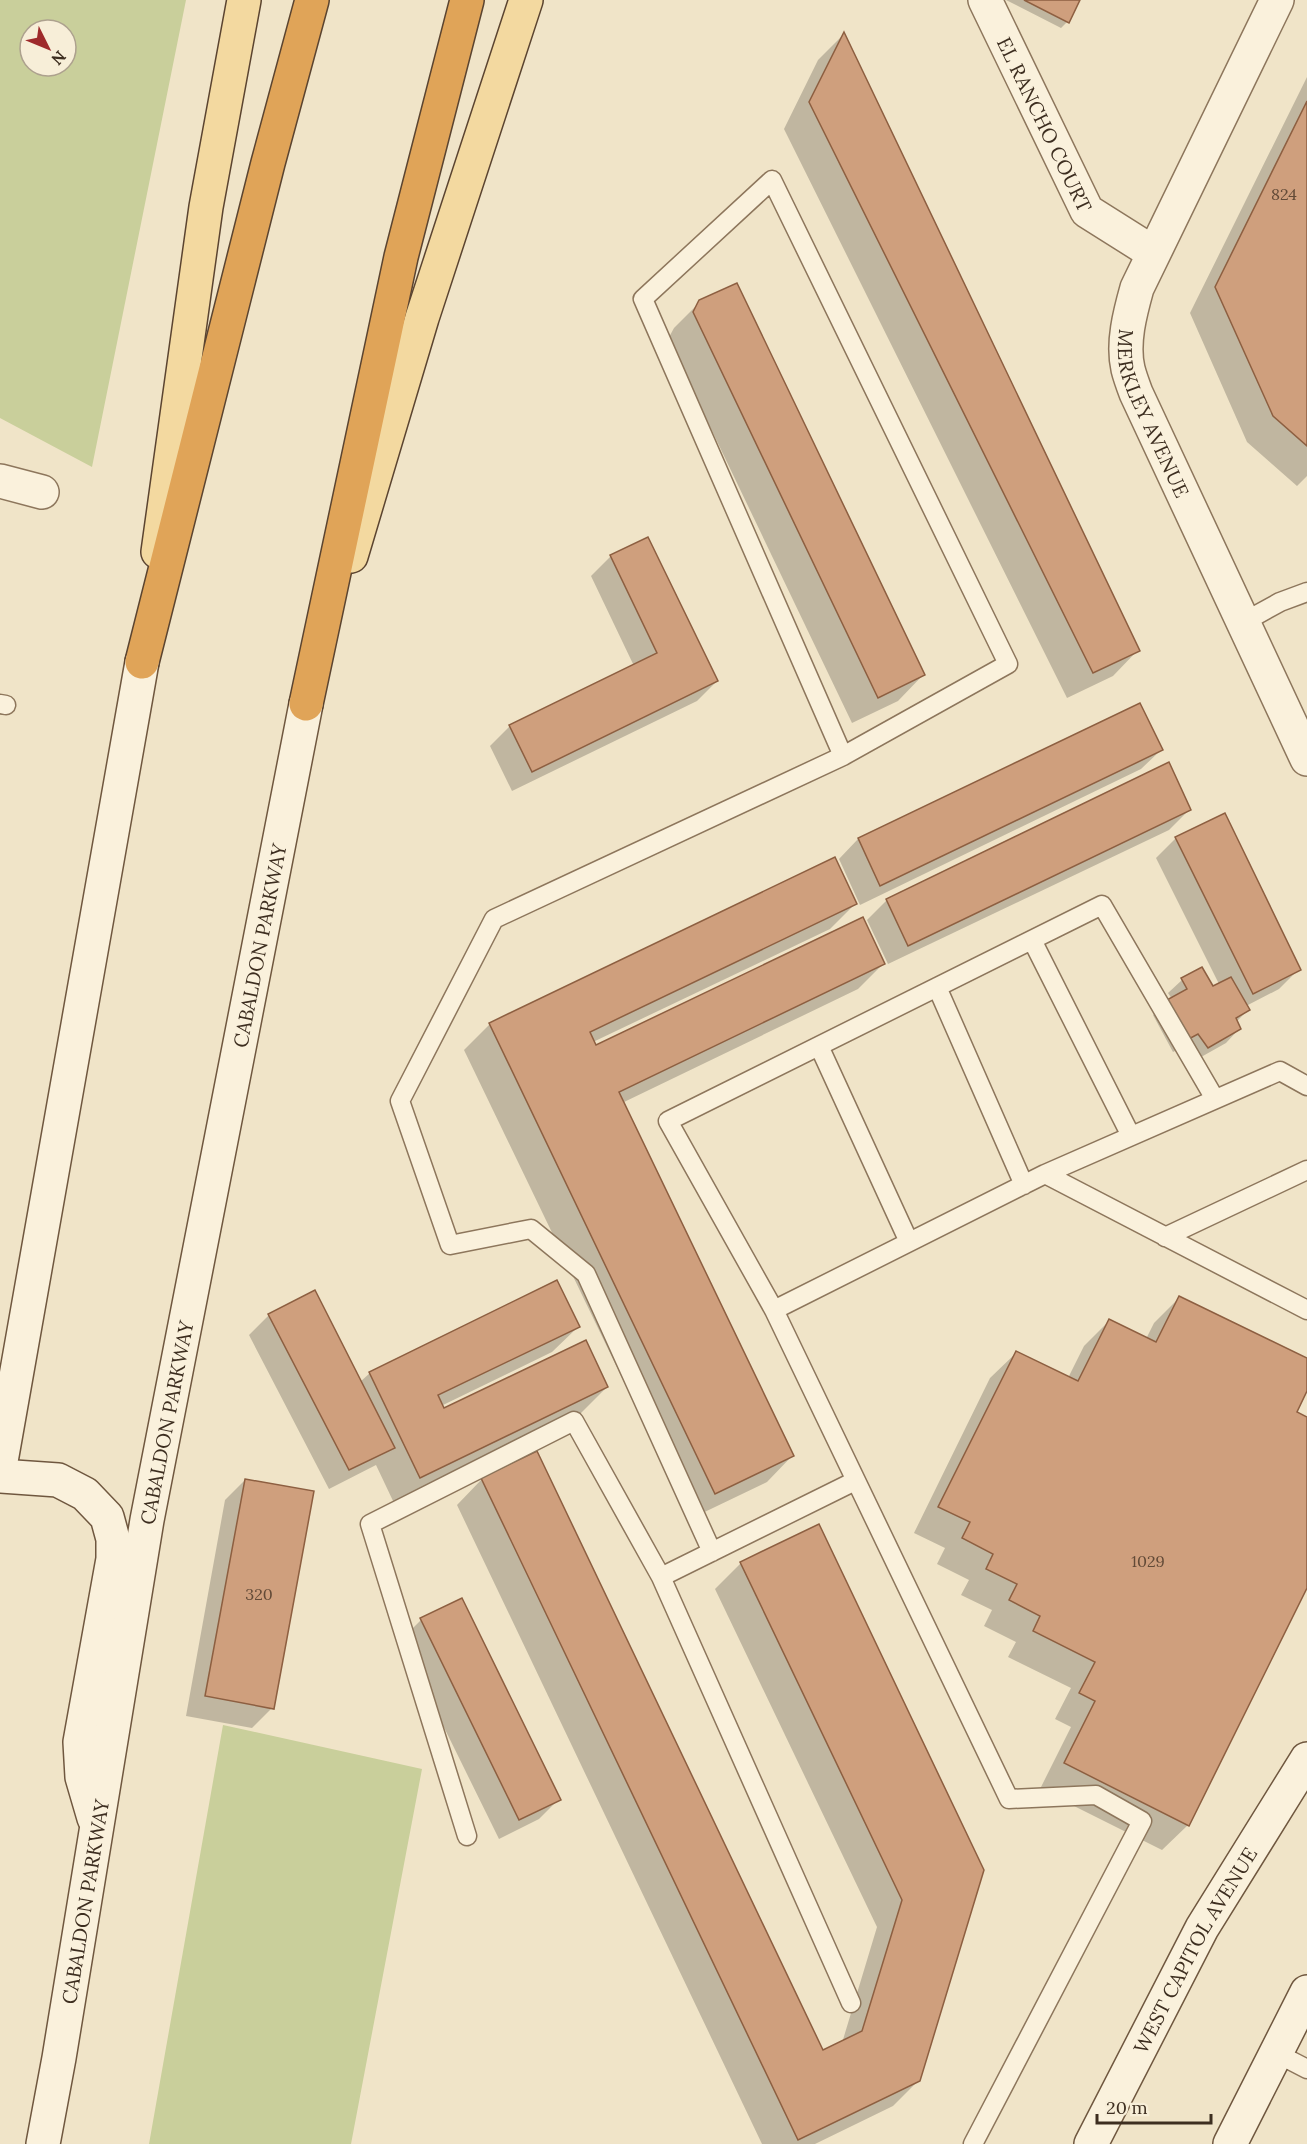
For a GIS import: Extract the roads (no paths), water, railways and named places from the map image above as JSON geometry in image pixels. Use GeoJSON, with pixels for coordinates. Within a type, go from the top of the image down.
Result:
{"type":"FeatureCollection","features":[{"type":"Feature","properties":{"kind":"highway"},"geometry":{"type":"LineString","coordinates":[[142,662],[265,175],[312,0]]}},
{"type":"Feature","properties":{"kind":"highway"},"geometry":{"type":"LineString","coordinates":[[306,704],[401,257],[467,0]]}},
{"type":"Feature","properties":{"kind":"main road"},"geometry":{"type":"LineString","coordinates":[[0,1467],[142,662],[206,207],[244,0]]}},
{"type":"Feature","properties":{"kind":"main road"},"geometry":{"type":"LineString","coordinates":[[306,704],[422,318],[526,0]]}},
{"type":"Feature","properties":{"kind":"main road","name":"EL RANCHO COURT"},"geometry":{"type":"LineString","coordinates":[[985,0],[1086,211],[1152,252]]}},
{"type":"Feature","properties":{"kind":"main road","name":"MERKLEY AVENUE"},"geometry":{"type":"LineString","coordinates":[[1277,0],[1152,252],[1137,288],[1130,311],[1127,335],[1128,368],[1136,393],[1307,759]]}},
{"type":"Feature","properties":{"kind":"main road"},"geometry":{"type":"LineString","coordinates":[[0,481],[42,492]]}},
{"type":"Feature","properties":{"kind":"main road","name":"CABALDON PARKWAY"},"geometry":{"type":"LineString","coordinates":[[43,2144],[147,1520],[306,704]]}},
{"type":"Feature","properties":{"kind":"main road"},"geometry":{"type":"LineString","coordinates":[[0,1476],[58,1480],[85,1494],[106,1517],[113,1539],[113,1559],[80,1742],[82,1777],[97,1825]]}},
{"type":"Feature","properties":{"kind":"main road","name":"WEST CAPITOL AVENUE"},"geometry":{"type":"LineString","coordinates":[[1091,2144],[1203,1928],[1307,1759]]}},
{"type":"Feature","properties":{"kind":"main road"},"geometry":{"type":"LineString","coordinates":[[1230,2144],[1307,1992]]}},
{"type":"Feature","properties":{"kind":"lane"},"geometry":{"type":"LineString","coordinates":[[712,1552],[586,1274],[531,1229],[450,1245],[400,1101],[494,919],[843,756],[1008,664],[772,180],[643,299],[843,756]]}},
{"type":"Feature","properties":{"kind":"lane"},"geometry":{"type":"LineString","coordinates":[[1242,623],[1280,602],[1307,592]]}},
{"type":"Feature","properties":{"kind":"lane"},"geometry":{"type":"LineString","coordinates":[[974,2144],[1142,1821],[1096,1795],[1009,1799],[774,1310],[668,1121],[1102,905],[1215,1099]]}},
{"type":"Feature","properties":{"kind":"lane"},"geometry":{"type":"LineString","coordinates":[[1032,940],[1131,1136]]}},
{"type":"Feature","properties":{"kind":"lane"},"geometry":{"type":"LineString","coordinates":[[938,987],[1023,1185]]}},
{"type":"Feature","properties":{"kind":"lane"},"geometry":{"type":"LineString","coordinates":[[819,1046],[909,1242]]}},
{"type":"Feature","properties":{"kind":"lane"},"geometry":{"type":"LineString","coordinates":[[774,1310],[1045,1174],[1280,1071],[1307,1086]]}},
{"type":"Feature","properties":{"kind":"lane"},"geometry":{"type":"LineString","coordinates":[[1165,1237],[1307,1170]]}},
{"type":"Feature","properties":{"kind":"lane"},"geometry":{"type":"LineString","coordinates":[[1045,1174],[1307,1310]]}},
{"type":"Feature","properties":{"kind":"lane"},"geometry":{"type":"LineString","coordinates":[[467,1836],[369,1524],[574,1422],[661,1577],[851,2003]]}},
{"type":"Feature","properties":{"kind":"lane"},"geometry":{"type":"LineString","coordinates":[[661,1577],[855,1481]]}},
{"type":"Feature","properties":{"kind":"lane"},"geometry":{"type":"LineString","coordinates":[[1276,2053],[1307,2069]]}}]}
